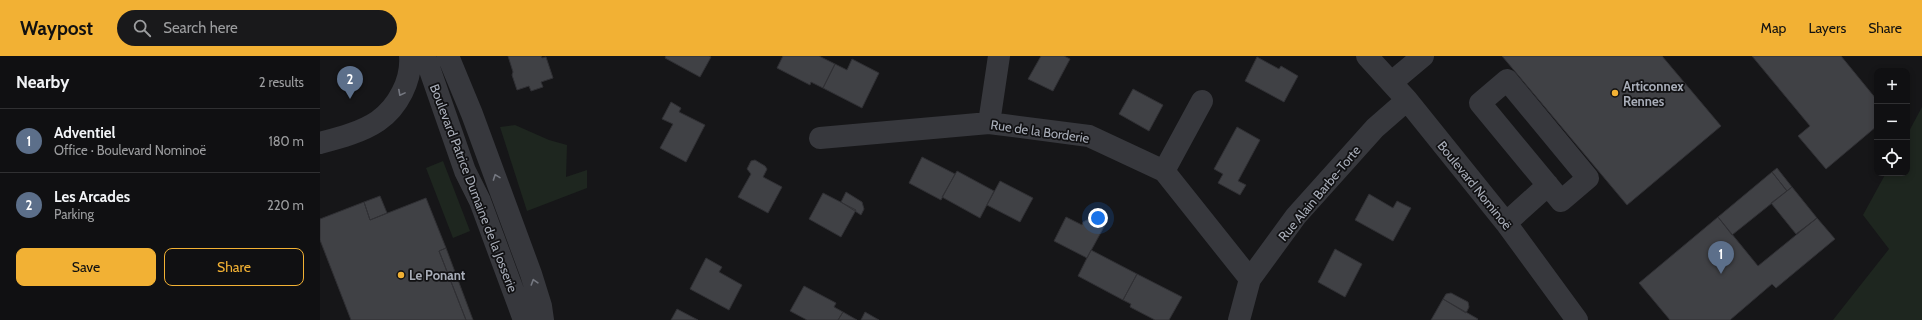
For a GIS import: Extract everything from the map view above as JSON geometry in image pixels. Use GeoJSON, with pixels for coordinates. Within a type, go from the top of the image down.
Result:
{"type":"FeatureCollection","features":[{"type":"Feature","properties":{"kind":"street"},"geometry":{"type":"LineString","coordinates":[[320,143],[351,133],[378,121],[390,110],[400,96],[406,83],[410,56]]}},
{"type":"Feature","properties":{"kind":"street","name":"Boulevard Patrice Dumaine de la Josserie"},"geometry":{"type":"LineString","coordinates":[[425,56],[465,171],[480,202],[524,320]]}},
{"type":"Feature","properties":{"kind":"street","name":"Boulevard Patrice Dumaine de la Josserie"},"geometry":{"type":"LineString","coordinates":[[448,56],[472,114],[532,274],[541,306],[542,320]]}},
{"type":"Feature","properties":{"kind":"street"},"geometry":{"type":"LineString","coordinates":[[989,124],[999,56]]}},
{"type":"Feature","properties":{"kind":"street","name":"Boulevard Nominoë"},"geometry":{"type":"LineString","coordinates":[[1367,56],[1407,100],[1506,223],[1577,320]]}},
{"type":"Feature","properties":{"kind":"street"},"geometry":{"type":"LineString","coordinates":[[1392,82],[1423,56]]}},
{"type":"Feature","properties":{"kind":"street"},"geometry":{"type":"LineString","coordinates":[[1507,80],[1588,178],[1561,200],[1548,185],[1480,103],[1507,80]]}},
{"type":"Feature","properties":{"kind":"street","name":"Rue Alain Barbe-Torte"},"geometry":{"type":"LineString","coordinates":[[1239,320],[1250,279],[1296,216],[1375,128],[1407,100]]}},
{"type":"Feature","properties":{"kind":"street"},"geometry":{"type":"LineString","coordinates":[[1164,171],[1202,101]]}},
{"type":"Feature","properties":{"kind":"street","name":"Rue de la Borderie"},"geometry":{"type":"LineString","coordinates":[[820,138],[989,124],[1089,136],[1164,171],[1250,279]]}},
{"type":"Feature","properties":{"kind":"street"},"geometry":{"type":"LineString","coordinates":[[1506,223],[1548,185]]}},
{"type":"Feature","properties":{"kind":"shaded area"},"geometry":{"type":"Polygon","coordinates":[[[1922,107],[1922,320],[1833,320],[1889,249],[1863,215],[1884,176],[1910,176],[1910,129],[1922,107]]]}},
{"type":"Feature","properties":{"kind":"shaded area"},"geometry":{"type":"Polygon","coordinates":[[[515,125],[549,140],[567,145],[566,177],[587,170],[587,188],[527,211],[500,127],[515,125]]]}},
{"type":"Feature","properties":{"kind":"shaded area"},"geometry":{"type":"Polygon","coordinates":[[[443,161],[470,231],[453,238],[426,168],[443,161]]]}},
{"type":"Feature","properties":{"kind":"building"},"geometry":{"type":"Polygon","coordinates":[[[508,56],[546,57],[553,78],[541,82],[543,87],[531,91],[529,86],[517,90],[508,56]]]}},
{"type":"Feature","properties":{"kind":"building"},"geometry":{"type":"Polygon","coordinates":[[[666,56],[711,57],[700,77],[665,58],[666,56]]]}},
{"type":"Feature","properties":{"kind":"building"},"geometry":{"type":"Polygon","coordinates":[[[783,56],[819,56],[835,64],[823,88],[811,82],[810,85],[777,68],[783,56]]]}},
{"type":"Feature","properties":{"kind":"building"},"geometry":{"type":"Polygon","coordinates":[[[1041,56],[1064,56],[1070,59],[1053,91],[1028,79],[1041,56]]]}},
{"type":"Feature","properties":{"kind":"building"},"geometry":{"type":"Polygon","coordinates":[[[1502,56],[1662,56],[1721,126],[1627,205],[1502,56]]]}},
{"type":"Feature","properties":{"kind":"building"},"geometry":{"type":"Polygon","coordinates":[[[1752,56],[1841,56],[1874,96],[1874,129],[1826,169],[1798,136],[1810,126],[1752,56]]]}},
{"type":"Feature","properties":{"kind":"building"},"geometry":{"type":"Polygon","coordinates":[[[1257,57],[1279,69],[1281,66],[1298,76],[1284,102],[1245,81],[1257,57]]]}},
{"type":"Feature","properties":{"kind":"building"},"geometry":{"type":"Polygon","coordinates":[[[852,59],[879,73],[862,108],[823,88],[835,64],[847,70],[852,59]]]}},
{"type":"Feature","properties":{"kind":"building"},"geometry":{"type":"Polygon","coordinates":[[[1133,89],[1163,105],[1149,131],[1119,114],[1133,89]]]}},
{"type":"Feature","properties":{"kind":"building"},"geometry":{"type":"Polygon","coordinates":[[[671,102],[681,108],[679,112],[705,125],[686,162],[660,148],[673,124],[662,119],[671,102]]]}},
{"type":"Feature","properties":{"kind":"building"},"geometry":{"type":"Polygon","coordinates":[[[1237,127],[1260,140],[1238,181],[1246,185],[1240,195],[1218,183],[1223,174],[1214,169],[1237,127]]]}},
{"type":"Feature","properties":{"kind":"building"},"geometry":{"type":"Polygon","coordinates":[[[922,157],[955,174],[941,200],[909,183],[922,157]]]}},
{"type":"Feature","properties":{"kind":"building"},"geometry":{"type":"Polygon","coordinates":[[[755,160],[767,169],[763,177],[782,187],[768,213],[738,197],[751,174],[747,169],[751,161],[755,160]]]}},
{"type":"Feature","properties":{"kind":"building"},"geometry":{"type":"Polygon","coordinates":[[[1777,168],[1792,187],[1787,191],[1772,172],[1777,168]]]}},
{"type":"Feature","properties":{"kind":"building"},"geometry":{"type":"Polygon","coordinates":[[[957,171],[994,191],[980,218],[942,197],[957,171]]]}},
{"type":"Feature","properties":{"kind":"building"},"geometry":{"type":"Polygon","coordinates":[[[1772,172],[1787,191],[1732,235],[1718,217],[1772,172]]]}},
{"type":"Feature","properties":{"kind":"building"},"geometry":{"type":"Polygon","coordinates":[[[1000,181],[1033,198],[1020,222],[987,205],[1000,181]]]}},
{"type":"Feature","properties":{"kind":"building"},"geometry":{"type":"Polygon","coordinates":[[[1792,187],[1817,218],[1796,234],[1771,203],[1792,187]]]}},
{"type":"Feature","properties":{"kind":"building"},"geometry":{"type":"Polygon","coordinates":[[[846,192],[862,202],[864,209],[861,215],[841,202],[846,192]]]}},
{"type":"Feature","properties":{"kind":"building"},"geometry":{"type":"Polygon","coordinates":[[[823,193],[856,210],[841,237],[809,219],[823,193]]]}},
{"type":"Feature","properties":{"kind":"building"},"geometry":{"type":"Polygon","coordinates":[[[1369,194],[1393,208],[1397,201],[1411,208],[1393,241],[1355,220],[1369,194]]]}},
{"type":"Feature","properties":{"kind":"building"},"geometry":{"type":"Polygon","coordinates":[[[380,196],[387,213],[370,220],[364,202],[380,196]]]}},
{"type":"Feature","properties":{"kind":"building"},"geometry":{"type":"Polygon","coordinates":[[[426,198],[446,248],[439,251],[466,320],[351,320],[320,240],[320,219],[364,202],[370,220],[426,198]]]}},
{"type":"Feature","properties":{"kind":"building"},"geometry":{"type":"Polygon","coordinates":[[[1066,217],[1082,225],[1083,222],[1091,218],[1105,225],[1087,258],[1054,241],[1066,217]]]}},
{"type":"Feature","properties":{"kind":"building"},"geometry":{"type":"Polygon","coordinates":[[[1718,217],[1758,266],[1817,218],[1835,239],[1776,288],[1772,284],[1730,320],[1670,320],[1639,283],[1718,217]]]}},
{"type":"Feature","properties":{"kind":"building"},"geometry":{"type":"Polygon","coordinates":[[[446,248],[473,320],[466,320],[439,251],[446,248]]]}},
{"type":"Feature","properties":{"kind":"building"},"geometry":{"type":"Polygon","coordinates":[[[1335,249],[1362,264],[1345,297],[1318,282],[1335,249]]]}},
{"type":"Feature","properties":{"kind":"building"},"geometry":{"type":"Polygon","coordinates":[[[1091,250],[1137,274],[1123,300],[1078,276],[1091,250]]]}},
{"type":"Feature","properties":{"kind":"building"},"geometry":{"type":"Polygon","coordinates":[[[706,258],[722,267],[719,272],[742,285],[729,310],[690,289],[706,258]]]}},
{"type":"Feature","properties":{"kind":"building"},"geometry":{"type":"Polygon","coordinates":[[[1137,274],[1182,297],[1169,320],[1155,320],[1130,307],[1131,304],[1123,300],[1137,274]]]}},
{"type":"Feature","properties":{"kind":"building"},"geometry":{"type":"Polygon","coordinates":[[[804,286],[836,303],[834,307],[843,312],[838,320],[807,320],[790,311],[804,286]]]}},
{"type":"Feature","properties":{"kind":"building"},"geometry":{"type":"Polygon","coordinates":[[[1451,293],[1468,302],[1469,307],[1466,313],[1443,299],[1446,294],[1451,293]]]}},
{"type":"Feature","properties":{"kind":"building"},"geometry":{"type":"Polygon","coordinates":[[[1443,299],[1478,319],[1431,320],[1443,299]]]}},
{"type":"Feature","properties":{"kind":"building"},"geometry":{"type":"Polygon","coordinates":[[[677,309],[698,320],[671,320],[677,309]]]}},
{"type":"Feature","properties":{"kind":"building"},"geometry":{"type":"Polygon","coordinates":[[[843,312],[857,320],[838,320],[843,312]]]}},
{"type":"Feature","properties":{"kind":"building"},"geometry":{"type":"Polygon","coordinates":[[[865,312],[879,320],[861,320],[865,312]]]}},
{"type":"Feature","properties":{"kind":"place","name":"Articonnex Rennes"},"geometry":{"type":"Point","coordinates":[1615,93]}},
{"type":"Feature","properties":{"kind":"place","name":"Les Arcades"},"geometry":{"type":"Point","coordinates":[350,99]}},
{"type":"Feature","properties":{"kind":"place","name":"Adventiel"},"geometry":{"type":"Point","coordinates":[1721,274]}},
{"type":"Feature","properties":{"kind":"place","name":"Le Ponant"},"geometry":{"type":"Point","coordinates":[401,275]}}]}
